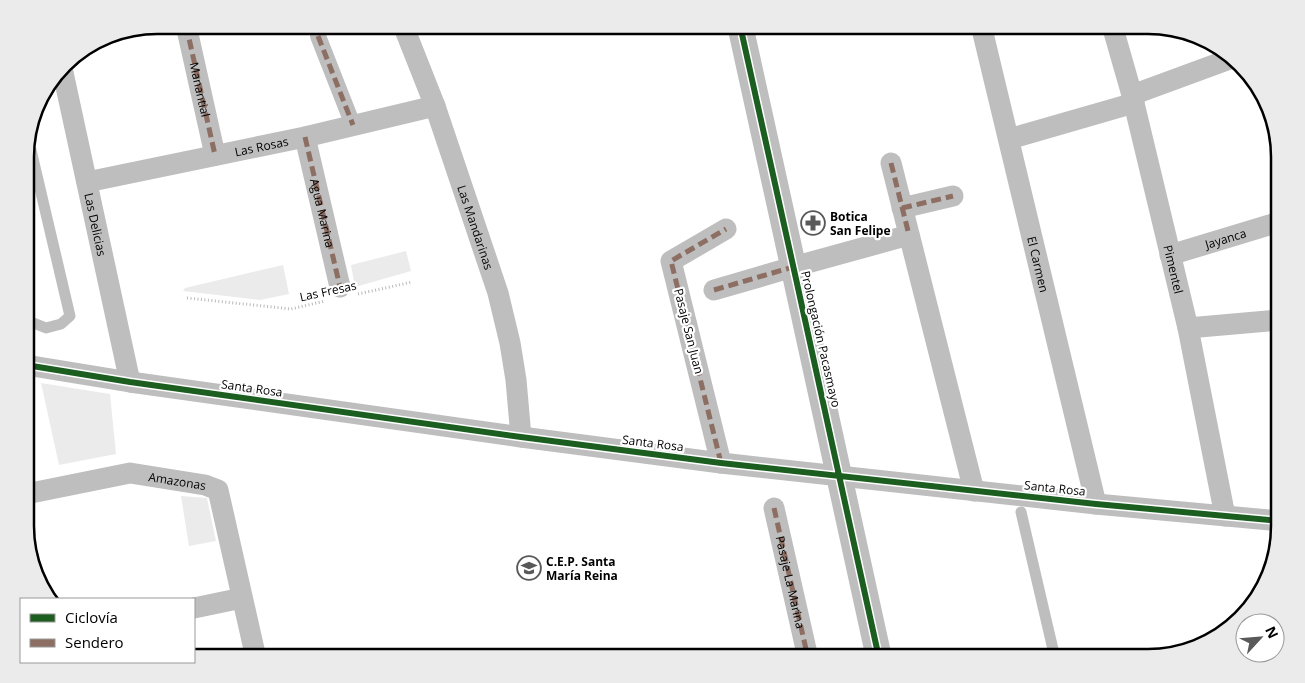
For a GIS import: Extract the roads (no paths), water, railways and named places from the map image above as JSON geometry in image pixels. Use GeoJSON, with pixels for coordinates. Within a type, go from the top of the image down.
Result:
{"type":"FeatureCollection","features":[{"type":"Feature","properties":{"kind":"street","name":"Manantial"},"geometry":{"type":"LineString","coordinates":[[188,34],[215,155]]}},
{"type":"Feature","properties":{"kind":"street","name":"Las Mandarinas"},"geometry":{"type":"LineString","coordinates":[[407,34],[435,106],[498,293],[512,352],[521,437]]}},
{"type":"Feature","properties":{"kind":"street","name":"Prolongación Pacasmayo"},"geometry":{"type":"LineString","coordinates":[[742,34],[841,477],[877,649]]}},
{"type":"Feature","properties":{"kind":"street","name":"El Carmen"},"geometry":{"type":"LineString","coordinates":[[983,34],[1096,504]]}},
{"type":"Feature","properties":{"kind":"street","name":"Pimentel"},"geometry":{"type":"LineString","coordinates":[[1115,34],[1133,99],[1188,328],[1225,516]]}},
{"type":"Feature","properties":{"kind":"street"},"geometry":{"type":"LineString","coordinates":[[318,36],[353,125]]}},
{"type":"Feature","properties":{"kind":"street"},"geometry":{"type":"LineString","coordinates":[[1008,139],[1133,99],[1225,61]]}},
{"type":"Feature","properties":{"kind":"street","name":"Las Delicias"},"geometry":{"type":"LineString","coordinates":[[64,77],[130,382]]}},
{"type":"Feature","properties":{"kind":"street","name":"Las Rosas"},"geometry":{"type":"LineString","coordinates":[[86,182],[305,137],[435,106]]}},
{"type":"Feature","properties":{"kind":"street","name":"Agua Marina"},"geometry":{"type":"LineString","coordinates":[[305,137],[341,294]]}},
{"type":"Feature","properties":{"kind":"street"},"geometry":{"type":"LineString","coordinates":[[891,163],[974,491]]}},
{"type":"Feature","properties":{"kind":"street"},"geometry":{"type":"LineString","coordinates":[[902,208],[954,196]]}},
{"type":"Feature","properties":{"kind":"street","name":"Jayanca"},"geometry":{"type":"LineString","coordinates":[[1170,255],[1271,224]]}},
{"type":"Feature","properties":{"kind":"street","name":"Pasaje San Juan"},"geometry":{"type":"LineString","coordinates":[[721,463],[671,261],[726,229]]}},
{"type":"Feature","properties":{"kind":"street"},"geometry":{"type":"LineString","coordinates":[[714,290],[793,266],[909,235]]}},
{"type":"Feature","properties":{"kind":"street"},"geometry":{"type":"LineString","coordinates":[[1188,328],[1271,321]]}},
{"type":"Feature","properties":{"kind":"street","name":"Santa Rosa"},"geometry":{"type":"LineString","coordinates":[[34,366],[130,382],[721,463],[1096,504],[1271,520]]}},
{"type":"Feature","properties":{"kind":"street","name":"Amazonas"},"geometry":{"type":"LineString","coordinates":[[34,492],[130,472],[205,485],[218,490],[254,649]]}},
{"type":"Feature","properties":{"kind":"street","name":"Pasaje La Marina"},"geometry":{"type":"LineString","coordinates":[[774,508],[806,649]]}},
{"type":"Feature","properties":{"kind":"street"},"geometry":{"type":"LineString","coordinates":[[195,608],[242,598]]}},
{"type":"Feature","properties":{"kind":"lane"},"geometry":{"type":"LineString","coordinates":[[34,163],[70,316],[61,324],[46,328],[34,323]]}},
{"type":"Feature","properties":{"kind":"lane"},"geometry":{"type":"LineString","coordinates":[[1021,512],[1053,649]]}},
{"type":"Feature","properties":{"kind":"place","name":"Botica San Felipe"},"geometry":{"type":"Point","coordinates":[813,223]}},
{"type":"Feature","properties":{"kind":"place","name":"C.E.P. Santa María Reina"},"geometry":{"type":"Point","coordinates":[529,568]}}]}
